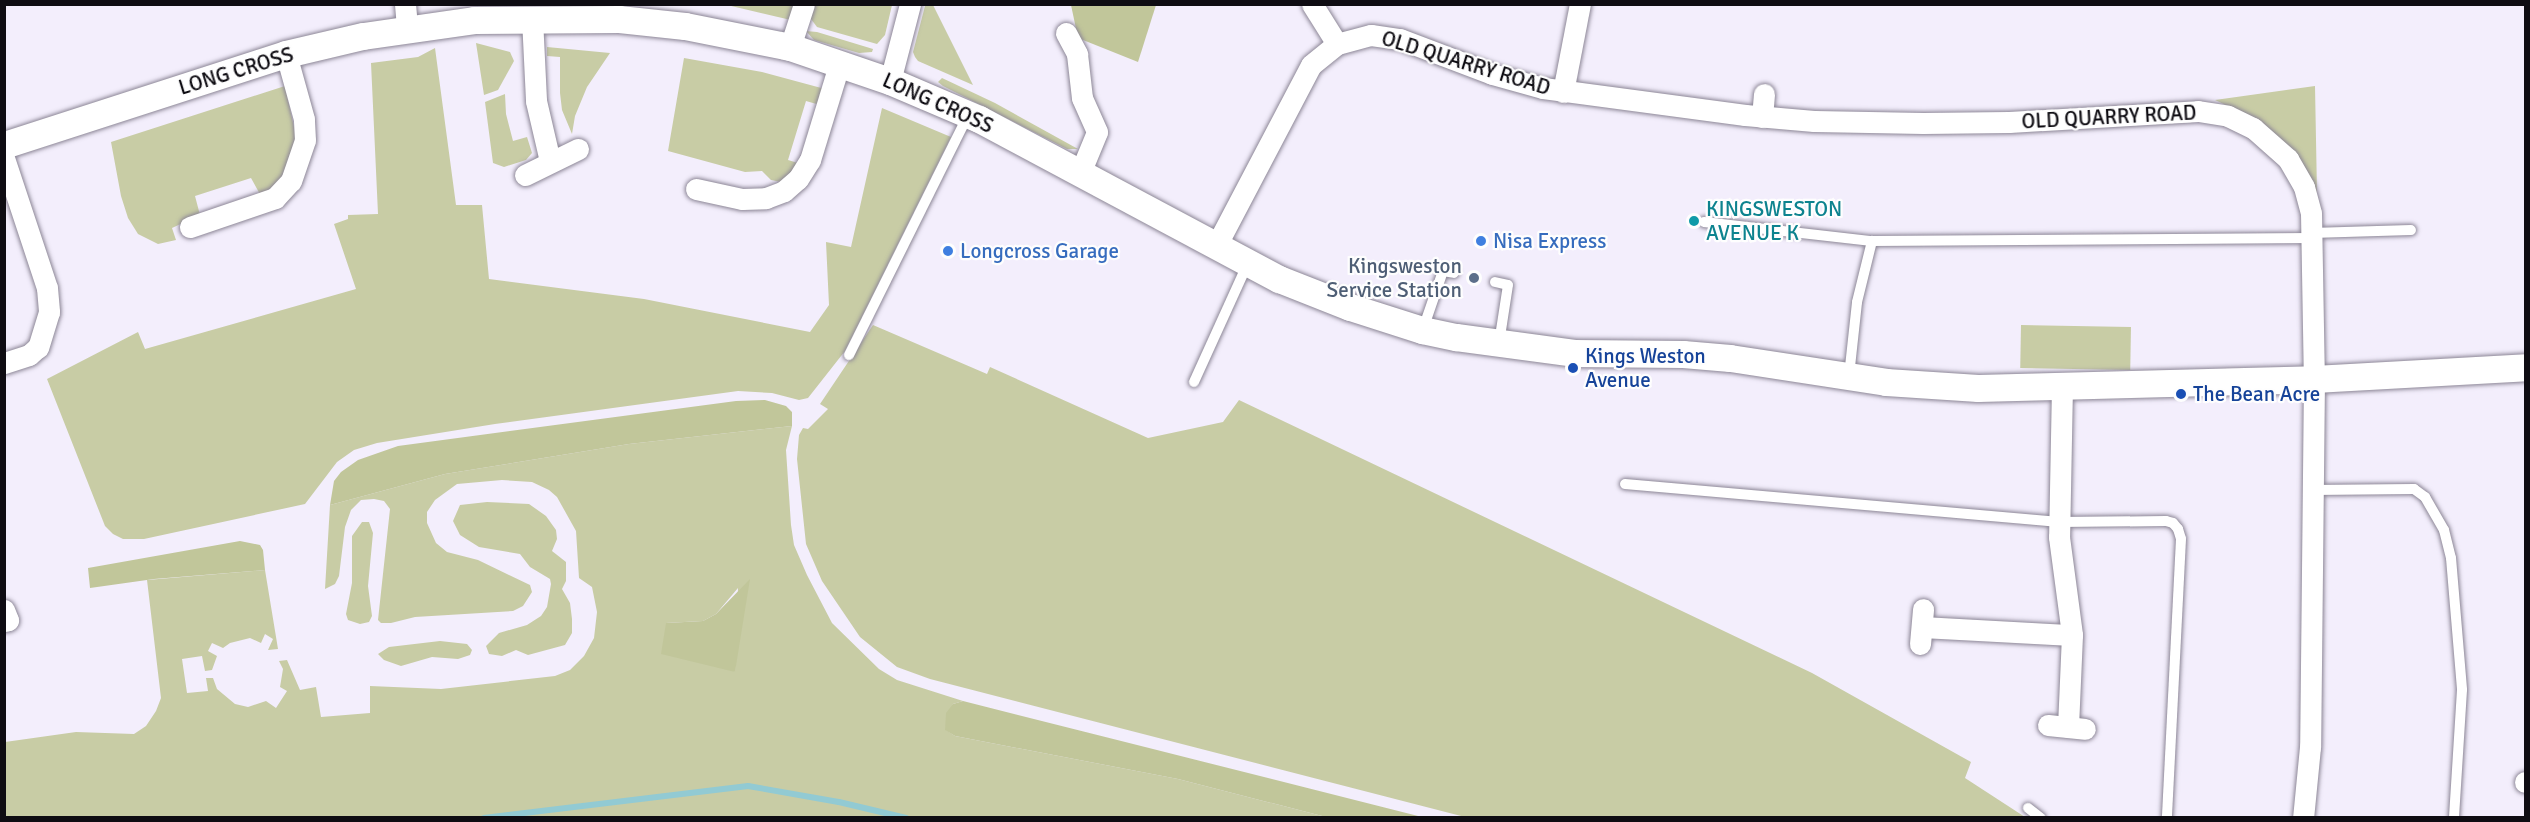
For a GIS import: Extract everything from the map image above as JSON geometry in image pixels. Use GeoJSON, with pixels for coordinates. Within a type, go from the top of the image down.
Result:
{"type":"FeatureCollection","features":[{"type":"Feature","properties":{"kind":"street"},"geometry":{"type":"LineString","coordinates":[[790,47],[804,4]]}},
{"type":"Feature","properties":{"kind":"street"},"geometry":{"type":"LineString","coordinates":[[890,81],[910,4]]}},
{"type":"Feature","properties":{"kind":"street"},"geometry":{"type":"LineString","coordinates":[[1312,4],[1337,44]]}},
{"type":"Feature","properties":{"kind":"street"},"geometry":{"type":"LineString","coordinates":[[1563,92],[1580,4]]}},
{"type":"Feature","properties":{"kind":"street","name":"LONG CROSS"},"geometry":{"type":"LineString","coordinates":[[4,145],[406,16],[473,12],[532,18],[619,19],[685,26],[790,47],[840,62],[890,81],[968,115],[1080,173]]}},
{"type":"Feature","properties":{"kind":"street"},"geometry":{"type":"LineString","coordinates":[[532,18],[536,101],[550,161]]}},
{"type":"Feature","properties":{"kind":"street"},"geometry":{"type":"LineString","coordinates":[[1066,33],[1077,54],[1082,98],[1097,132],[1080,173],[1279,279],[1422,330],[1498,345],[1574,353],[1683,354],[1730,358],[1886,382],[1978,388],[2314,379],[2526,367]]}},
{"type":"Feature","properties":{"kind":"street","name":"OLD QUARRY ROAD"},"geometry":{"type":"LineString","coordinates":[[1216,246],[1305,74],[1318,57],[1337,44],[1363,36],[1389,36],[1492,74],[1563,92],[1762,117],[1814,121],[2009,122],[2198,111],[2213,113],[2253,128],[2288,159],[2309,202],[2314,379]]}},
{"type":"Feature","properties":{"kind":"street"},"geometry":{"type":"LineString","coordinates":[[190,227],[275,198],[291,181],[305,140],[304,119],[286,54]]}},
{"type":"Feature","properties":{"kind":"street"},"geometry":{"type":"LineString","coordinates":[[696,189],[742,199],[766,198],[784,191],[798,179],[810,160],[840,62]]}},
{"type":"Feature","properties":{"kind":"street"},"geometry":{"type":"LineString","coordinates":[[1762,117],[1764,94]]}},
{"type":"Feature","properties":{"kind":"street"},"geometry":{"type":"LineString","coordinates":[[525,175],[578,149]]}},
{"type":"Feature","properties":{"kind":"street"},"geometry":{"type":"LineString","coordinates":[[4,158],[47,288],[49,312],[44,336],[38,348],[29,355],[4,363]]}},
{"type":"Feature","properties":{"kind":"street"},"geometry":{"type":"LineString","coordinates":[[2303,818],[2310,747],[2314,379]]}},
{"type":"Feature","properties":{"kind":"street"},"geometry":{"type":"LineString","coordinates":[[2062,386],[2060,549],[2072,635],[2067,727]]}},
{"type":"Feature","properties":{"kind":"street"},"geometry":{"type":"LineString","coordinates":[[4,610],[8,620],[4,621]]}},
{"type":"Feature","properties":{"kind":"street"},"geometry":{"type":"LineString","coordinates":[[1921,627],[2072,635]]}},
{"type":"Feature","properties":{"kind":"lane"},"geometry":{"type":"LineString","coordinates":[[849,354],[968,115]]}},
{"type":"Feature","properties":{"kind":"lane"},"geometry":{"type":"LineString","coordinates":[[1704,222],[1872,241],[2311,235],[2411,230]]}},
{"type":"Feature","properties":{"kind":"lane"},"geometry":{"type":"LineString","coordinates":[[1849,377],[1857,302],[1872,241]]}},
{"type":"Feature","properties":{"kind":"lane"},"geometry":{"type":"LineString","coordinates":[[1194,382],[1248,263]]}},
{"type":"Feature","properties":{"kind":"lane"},"geometry":{"type":"LineString","coordinates":[[1422,330],[1443,271],[1454,273]]}},
{"type":"Feature","properties":{"kind":"lane"},"geometry":{"type":"LineString","coordinates":[[1495,282],[1508,285],[1498,345]]}},
{"type":"Feature","properties":{"kind":"lane"},"geometry":{"type":"LineString","coordinates":[[1625,484],[2059,522],[2166,521],[2176,526],[2180,533],[2167,818]]}},
{"type":"Feature","properties":{"kind":"lane"},"geometry":{"type":"LineString","coordinates":[[2312,490],[2414,489],[2425,497],[2444,530],[2451,558],[2462,690],[2454,818]]}},
{"type":"Feature","properties":{"kind":"lane"},"geometry":{"type":"LineString","coordinates":[[2028,808],[2041,818]]}},
{"type":"Feature","properties":{"kind":"green space"},"geometry":{"type":"Polygon","coordinates":[[[727,5],[799,5],[795,21],[727,5]]]}},
{"type":"Feature","properties":{"kind":"green space"},"geometry":{"type":"Polygon","coordinates":[[[809,5],[892,5],[885,35],[877,44],[817,27],[808,15],[809,5]]]}},
{"type":"Feature","properties":{"kind":"green space"},"geometry":{"type":"Polygon","coordinates":[[[933,5],[973,85],[918,61],[915,57],[913,52],[925,6],[933,5]]]}},
{"type":"Feature","properties":{"kind":"green space"},"geometry":{"type":"Polygon","coordinates":[[[1071,5],[1156,5],[1138,62],[1078,38],[1071,5]]]}},
{"type":"Feature","properties":{"kind":"green space"},"geometry":{"type":"Polygon","coordinates":[[[806,31],[817,32],[873,49],[872,52],[859,53],[814,40],[806,31]]]}},
{"type":"Feature","properties":{"kind":"green space"},"geometry":{"type":"Polygon","coordinates":[[[476,43],[510,52],[514,61],[498,90],[484,95],[476,43]]]}},
{"type":"Feature","properties":{"kind":"green space"},"geometry":{"type":"Polygon","coordinates":[[[547,47],[610,53],[587,87],[575,116],[572,134],[562,110],[560,57],[547,56],[547,47]]]}},
{"type":"Feature","properties":{"kind":"green space"},"geometry":{"type":"Polygon","coordinates":[[[435,48],[456,205],[482,205],[489,279],[644,299],[810,332],[829,305],[826,242],[851,247],[882,108],[951,137],[845,351],[808,398],[799,400],[772,393],[738,391],[495,424],[377,443],[354,450],[337,462],[305,504],[144,539],[123,539],[113,534],[105,526],[47,379],[138,332],[145,349],[356,289],[334,224],[348,219],[348,215],[378,214],[371,63],[418,57],[435,48]]]}},
{"type":"Feature","properties":{"kind":"green space"},"geometry":{"type":"Polygon","coordinates":[[[684,58],[762,72],[825,89],[820,105],[806,101],[788,160],[801,164],[781,182],[771,180],[762,171],[745,172],[668,151],[684,58]]]}},
{"type":"Feature","properties":{"kind":"green space"},"geometry":{"type":"Polygon","coordinates":[[[942,78],[995,103],[1078,149],[1067,149],[943,86],[938,82],[942,78]]]}},
{"type":"Feature","properties":{"kind":"green space"},"geometry":{"type":"Polygon","coordinates":[[[285,86],[297,141],[282,179],[261,196],[251,178],[195,196],[200,215],[172,228],[176,240],[158,244],[138,234],[128,218],[121,196],[111,142],[285,86]]]}},
{"type":"Feature","properties":{"kind":"green space"},"geometry":{"type":"Polygon","coordinates":[[[2315,86],[2317,193],[2306,173],[2247,115],[2215,100],[2315,86]]]}},
{"type":"Feature","properties":{"kind":"green space"},"geometry":{"type":"Polygon","coordinates":[[[505,94],[506,114],[513,141],[527,137],[532,153],[526,160],[504,167],[493,163],[485,102],[505,94]]]}},
{"type":"Feature","properties":{"kind":"green space"},"geometry":{"type":"Polygon","coordinates":[[[873,325],[987,374],[990,367],[1148,438],[1223,422],[1239,400],[1812,673],[1971,762],[1965,778],[2025,817],[1465,817],[930,679],[897,667],[860,637],[822,581],[806,544],[797,459],[799,435],[803,428],[808,429],[828,409],[820,404],[873,325]]]}},
{"type":"Feature","properties":{"kind":"green space"},"geometry":{"type":"Polygon","coordinates":[[[2021,325],[2131,327],[2130,370],[2020,368],[2021,325]]]}},
{"type":"Feature","properties":{"kind":"green space"},"geometry":{"type":"Polygon","coordinates":[[[765,400],[786,406],[792,412],[792,426],[629,444],[445,474],[330,505],[334,481],[341,472],[358,460],[398,446],[736,401],[765,400]]]}},
{"type":"Feature","properties":{"kind":"green space"},"geometry":{"type":"Polygon","coordinates":[[[792,426],[786,450],[794,545],[832,623],[879,669],[897,680],[963,701],[953,704],[946,730],[955,736],[1178,779],[1326,817],[5,818],[5,742],[76,732],[134,734],[146,726],[156,711],[161,698],[147,580],[265,570],[278,649],[268,650],[273,639],[265,634],[261,643],[250,638],[230,643],[223,648],[212,643],[208,651],[217,656],[212,670],[205,671],[202,656],[182,659],[187,693],[208,691],[206,678],[213,678],[217,689],[235,704],[248,707],[266,701],[276,708],[287,691],[280,687],[283,669],[279,661],[287,660],[300,690],[316,687],[321,717],[370,713],[370,686],[441,689],[555,676],[570,670],[584,656],[594,638],[597,612],[592,587],[579,578],[576,531],[557,497],[549,490],[532,482],[502,480],[457,484],[435,500],[427,512],[427,523],[436,543],[447,552],[478,560],[530,585],[532,592],[523,606],[513,611],[415,617],[391,623],[381,623],[378,620],[390,509],[384,501],[374,499],[361,500],[351,510],[345,527],[339,576],[335,584],[325,589],[330,505],[445,474],[629,444],[792,426]],[[738,588],[716,614],[703,621],[666,623],[735,672],[738,588]]]}},
{"type":"Feature","properties":{"kind":"green space"},"geometry":{"type":"Polygon","coordinates":[[[487,502],[529,504],[546,516],[556,530],[557,539],[552,551],[566,562],[566,581],[562,589],[570,603],[572,619],[572,633],[565,645],[528,655],[516,650],[502,656],[489,654],[486,646],[499,633],[527,625],[541,616],[547,607],[551,584],[550,579],[530,567],[520,554],[479,547],[460,535],[453,521],[460,505],[487,502]]]}},
{"type":"Feature","properties":{"kind":"green space"},"geometry":{"type":"Polygon","coordinates":[[[362,522],[369,522],[373,533],[368,586],[372,616],[369,622],[360,624],[348,620],[346,614],[352,583],[352,536],[362,522]]]}},
{"type":"Feature","properties":{"kind":"green space"},"geometry":{"type":"Polygon","coordinates":[[[240,541],[260,545],[263,550],[265,570],[154,579],[90,588],[88,568],[240,541]]]}},
{"type":"Feature","properties":{"kind":"green space"},"geometry":{"type":"Polygon","coordinates":[[[750,579],[735,672],[661,654],[666,623],[703,621],[716,614],[750,579]]]}},
{"type":"Feature","properties":{"kind":"green space"},"geometry":{"type":"Polygon","coordinates":[[[440,641],[467,644],[472,650],[470,655],[458,659],[432,657],[401,666],[384,660],[378,654],[389,647],[440,641]]]}},
{"type":"Feature","properties":{"kind":"green space"},"geometry":{"type":"Polygon","coordinates":[[[963,701],[1422,817],[1326,817],[1178,779],[955,736],[945,730],[946,713],[953,704],[963,701]]]}},
{"type":"Feature","properties":{"kind":"waterway"},"geometry":{"type":"LineString","coordinates":[[484,818],[748,786],[839,802],[906,818]]}},
{"type":"Feature","properties":{"kind":"place","name":"KINGSWESTON AVENUE K"},"geometry":{"type":"Point","coordinates":[1694,221]}},
{"type":"Feature","properties":{"kind":"place","name":"Nisa Express"},"geometry":{"type":"Point","coordinates":[1481,241]}},
{"type":"Feature","properties":{"kind":"place","name":"Longcross Garage"},"geometry":{"type":"Point","coordinates":[948,251]}},
{"type":"Feature","properties":{"kind":"place","name":"Kingsweston Service Station"},"geometry":{"type":"Point","coordinates":[1474,278]}},
{"type":"Feature","properties":{"kind":"place","name":"Kings Weston Avenue"},"geometry":{"type":"Point","coordinates":[1573,368]}},
{"type":"Feature","properties":{"kind":"place","name":"The Bean Acre"},"geometry":{"type":"Point","coordinates":[2181,394]}}]}
